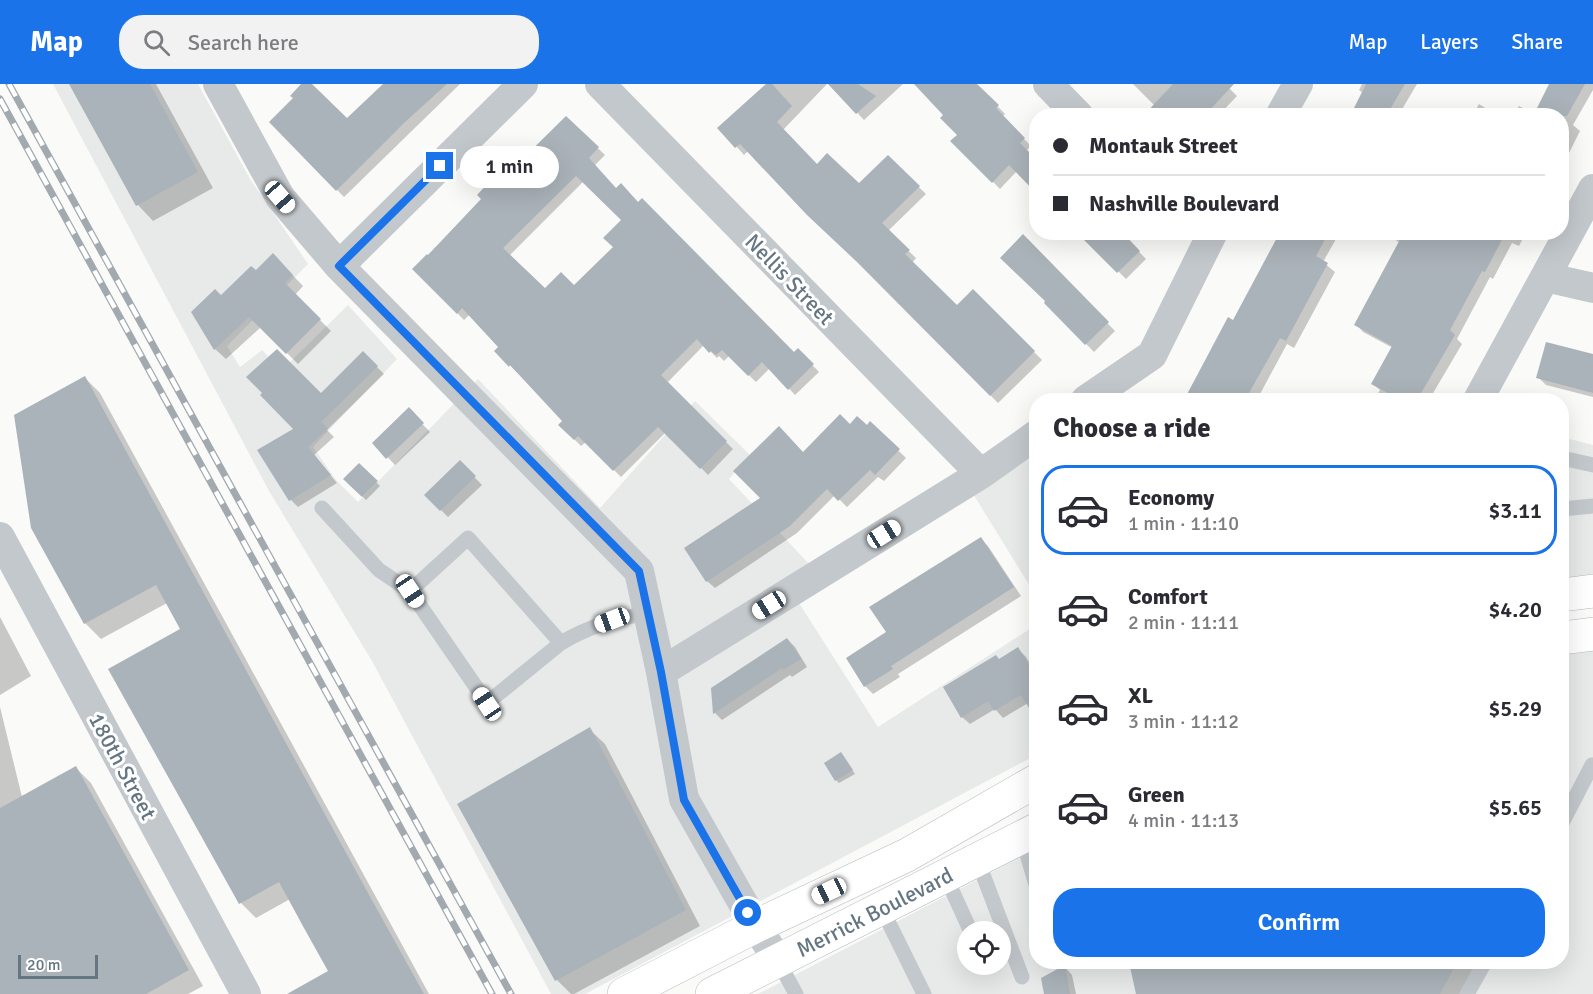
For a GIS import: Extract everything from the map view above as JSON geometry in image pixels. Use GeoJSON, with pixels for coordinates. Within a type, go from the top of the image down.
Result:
{"type":"FeatureCollection","features":[{"type":"Feature","properties":{"kind":"main road"},"geometry":{"type":"LineString","coordinates":[[1569,594],[1593,591]]}},
{"type":"Feature","properties":{"kind":"main road"},"geometry":{"type":"LineString","coordinates":[[1569,637],[1593,634]]}},
{"type":"Feature","properties":{"kind":"main road","name":"Merrick Boulevard"},"geometry":{"type":"LineString","coordinates":[[624,994],[756,926],[907,855],[1029,785]]}},
{"type":"Feature","properties":{"kind":"main road","name":"Merrick Boulevard"},"geometry":{"type":"LineString","coordinates":[[712,994],[1029,833]]}},
{"type":"Feature","properties":{"kind":"street"},"geometry":{"type":"LineString","coordinates":[[218,84],[280,197],[339,266],[639,571],[661,672],[684,800],[777,959]]}},
{"type":"Feature","properties":{"kind":"street"},"geometry":{"type":"LineString","coordinates":[[339,266],[523,84]]}},
{"type":"Feature","properties":{"kind":"street","name":"Nellis Street"},"geometry":{"type":"LineString","coordinates":[[600,84],[981,474]]}},
{"type":"Feature","properties":{"kind":"street"},"geometry":{"type":"LineString","coordinates":[[1048,84],[1071,108]]}},
{"type":"Feature","properties":{"kind":"street"},"geometry":{"type":"LineString","coordinates":[[1284,108],[1298,84]]}},
{"type":"Feature","properties":{"kind":"street"},"geometry":{"type":"LineString","coordinates":[[1569,233],[1593,189]]}},
{"type":"Feature","properties":{"kind":"street"},"geometry":{"type":"LineString","coordinates":[[1096,393],[1152,355],[1203,240]]}},
{"type":"Feature","properties":{"kind":"street"},"geometry":{"type":"LineString","coordinates":[[1482,393],[1565,240]]}},
{"type":"Feature","properties":{"kind":"street"},"geometry":{"type":"LineString","coordinates":[[1545,277],[1593,288]]}},
{"type":"Feature","properties":{"kind":"street"},"geometry":{"type":"LineString","coordinates":[[661,672],[981,474],[1029,440]]}},
{"type":"Feature","properties":{"kind":"street","name":"180th Street"},"geometry":{"type":"LineString","coordinates":[[0,537],[246,994]]}},
{"type":"Feature","properties":{"kind":"lane"},"geometry":{"type":"LineString","coordinates":[[1569,460],[1593,465]]}},
{"type":"Feature","properties":{"kind":"lane"},"geometry":{"type":"LineString","coordinates":[[1569,508],[1593,507]]}},
{"type":"Feature","properties":{"kind":"lane"},"geometry":{"type":"LineString","coordinates":[[322,508],[379,570],[410,591],[487,704],[561,643],[581,631],[612,620],[648,613]]}},
{"type":"Feature","properties":{"kind":"lane"},"geometry":{"type":"LineString","coordinates":[[410,591],[468,538],[561,643]]}},
{"type":"Feature","properties":{"kind":"lane"},"geometry":{"type":"LineString","coordinates":[[1569,809],[1592,765]]}},
{"type":"Feature","properties":{"kind":"lane"},"geometry":{"type":"LineString","coordinates":[[977,859],[1022,977]]}},
{"type":"Feature","properties":{"kind":"lane"},"geometry":{"type":"LineString","coordinates":[[945,875],[966,921]]}},
{"type":"Feature","properties":{"kind":"lane"},"geometry":{"type":"LineString","coordinates":[[881,907],[924,994]]}},
{"type":"Feature","properties":{"kind":"lane"},"geometry":{"type":"LineString","coordinates":[[777,959],[796,994]]}},
{"type":"Feature","properties":{"kind":"lane"},"geometry":{"type":"LineString","coordinates":[[1467,994],[1481,969]]}},
{"type":"Feature","properties":{"kind":"shaded area"},"geometry":{"type":"Polygon","coordinates":[[[53,84],[198,84],[250,179],[308,264],[227,346],[240,367],[262,350],[282,370],[348,305],[397,359],[313,447],[336,480],[358,502],[478,379],[600,508],[695,401],[750,455],[729,479],[828,584],[799,603],[878,727],[1029,630],[1029,759],[585,994],[551,994],[372,661],[269,491],[53,84]]]}},
{"type":"Feature","properties":{"kind":"shaded area"},"geometry":{"type":"Polygon","coordinates":[[[1569,439],[1593,445],[1593,580],[1569,581],[1569,439]]]}},
{"type":"Feature","properties":{"kind":"shaded area"},"geometry":{"type":"Polygon","coordinates":[[[1029,452],[1029,585],[970,489],[1029,452]]]}},
{"type":"Feature","properties":{"kind":"shaded area"},"geometry":{"type":"Polygon","coordinates":[[[1593,642],[1593,994],[758,994],[1029,853],[1029,969],[1569,969],[1569,645],[1593,642]]]}},
{"type":"Feature","properties":{"kind":"building"},"geometry":{"type":"Polygon","coordinates":[[[69,84],[150,84],[198,172],[136,206],[69,84]]]}},
{"type":"Feature","properties":{"kind":"building"},"geometry":{"type":"Polygon","coordinates":[[[301,84],[312,84],[347,118],[383,84],[447,84],[336,191],[269,122],[293,98],[290,96],[301,84]]]}},
{"type":"Feature","properties":{"kind":"building"},"geometry":{"type":"Polygon","coordinates":[[[766,84],[772,84],[792,106],[777,122],[817,164],[827,153],[859,183],[888,155],[920,186],[882,223],[910,250],[905,254],[957,305],[973,289],[1035,351],[990,396],[807,215],[740,144],[735,148],[717,128],[766,84]]]}},
{"type":"Feature","properties":{"kind":"building"},"geometry":{"type":"Polygon","coordinates":[[[828,84],[858,84],[876,96],[856,114],[828,84]]]}},
{"type":"Feature","properties":{"kind":"building"},"geometry":{"type":"Polygon","coordinates":[[[914,84],[977,84],[999,105],[996,108],[1025,138],[1020,143],[1029,152],[1029,186],[1009,165],[992,183],[950,141],[957,135],[940,118],[943,115],[914,84]]]}},
{"type":"Feature","properties":{"kind":"building"},"geometry":{"type":"Polygon","coordinates":[[[1173,84],[1234,84],[1212,108],[1150,108],[1173,84]]]}},
{"type":"Feature","properties":{"kind":"building"},"geometry":{"type":"Polygon","coordinates":[[[1366,84],[1405,84],[1391,108],[1354,108],[1366,84]]]}},
{"type":"Feature","properties":{"kind":"building"},"geometry":{"type":"Polygon","coordinates":[[[1549,84],[1585,84],[1569,112],[1569,108],[1537,108],[1549,84]]]}},
{"type":"Feature","properties":{"kind":"building"},"geometry":{"type":"Polygon","coordinates":[[[566,116],[599,147],[589,158],[616,188],[621,183],[638,202],[642,198],[794,352],[798,348],[814,364],[788,390],[762,362],[748,376],[722,350],[716,355],[711,351],[709,353],[697,339],[661,375],[727,441],[700,469],[658,427],[613,471],[578,436],[574,440],[558,425],[562,421],[494,351],[498,347],[462,308],[457,314],[412,269],[481,199],[477,195],[492,179],[497,184],[566,116]],[[576,176],[503,248],[545,288],[561,272],[574,285],[613,247],[603,238],[621,220],[576,176]]]}},
{"type":"Feature","properties":{"kind":"building"},"geometry":{"type":"Polygon","coordinates":[[[1023,234],[1109,322],[1085,345],[1044,303],[1045,301],[1000,258],[1023,234]]]}},
{"type":"Feature","properties":{"kind":"building"},"geometry":{"type":"Polygon","coordinates":[[[1084,240],[1130,240],[1140,251],[1117,273],[1084,240]]]}},
{"type":"Feature","properties":{"kind":"building"},"geometry":{"type":"Polygon","coordinates":[[[1276,240],[1325,240],[1316,256],[1328,263],[1286,341],[1280,338],[1249,393],[1188,393],[1228,317],[1233,320],[1276,240]]]}},
{"type":"Feature","properties":{"kind":"building"},"geometry":{"type":"Polygon","coordinates":[[[1400,240],[1502,240],[1450,330],[1455,335],[1421,393],[1388,393],[1371,384],[1392,346],[1354,325],[1400,240]]]}},
{"type":"Feature","properties":{"kind":"building"},"geometry":{"type":"Polygon","coordinates":[[[273,253],[293,275],[285,283],[321,319],[286,354],[249,317],[214,350],[191,312],[215,289],[221,295],[251,266],[256,270],[273,253]]]}},
{"type":"Feature","properties":{"kind":"building"},"geometry":{"type":"Polygon","coordinates":[[[1546,342],[1593,354],[1593,393],[1536,378],[1546,342]]]}},
{"type":"Feature","properties":{"kind":"building"},"geometry":{"type":"Polygon","coordinates":[[[277,349],[321,393],[363,351],[378,366],[321,422],[328,429],[308,447],[331,475],[289,501],[257,450],[293,429],[246,377],[277,349]]]}},
{"type":"Feature","properties":{"kind":"building"},"geometry":{"type":"Polygon","coordinates":[[[85,376],[424,994],[287,994],[328,971],[279,882],[239,904],[108,669],[180,629],[156,585],[84,624],[31,528],[14,415],[85,376]]]}},
{"type":"Feature","properties":{"kind":"building"},"geometry":{"type":"Polygon","coordinates":[[[409,407],[424,423],[386,459],[372,443],[409,407]]]}},
{"type":"Feature","properties":{"kind":"building"},"geometry":{"type":"Polygon","coordinates":[[[840,414],[850,424],[857,416],[867,425],[870,421],[900,449],[875,475],[870,470],[838,501],[827,489],[790,526],[706,582],[684,548],[760,498],[733,471],[779,426],[803,452],[840,414]]]}},
{"type":"Feature","properties":{"kind":"building"},"geometry":{"type":"Polygon","coordinates":[[[460,460],[476,476],[440,511],[424,495],[460,460]]]}},
{"type":"Feature","properties":{"kind":"building"},"geometry":{"type":"Polygon","coordinates":[[[359,463],[378,481],[362,497],[343,479],[359,463]]]}},
{"type":"Feature","properties":{"kind":"building"},"geometry":{"type":"Polygon","coordinates":[[[981,537],[1014,587],[891,666],[893,669],[864,687],[846,658],[886,632],[869,607],[981,537]]]}},
{"type":"Feature","properties":{"kind":"building"},"geometry":{"type":"Polygon","coordinates":[[[787,638],[801,659],[783,670],[782,668],[713,714],[711,688],[787,638]]]}},
{"type":"Feature","properties":{"kind":"building"},"geometry":{"type":"Polygon","coordinates":[[[1018,647],[1029,665],[1029,708],[1021,695],[994,711],[988,701],[961,718],[943,687],[996,655],[999,659],[1018,647]]]}},
{"type":"Feature","properties":{"kind":"building"},"geometry":{"type":"Polygon","coordinates":[[[590,727],[686,910],[555,981],[457,804],[590,727]]]}},
{"type":"Feature","properties":{"kind":"building"},"geometry":{"type":"Polygon","coordinates":[[[841,752],[853,770],[835,781],[824,763],[841,752]]]}},
{"type":"Feature","properties":{"kind":"building"},"geometry":{"type":"Polygon","coordinates":[[[76,766],[189,970],[146,994],[0,994],[0,808],[76,766]]]}},
{"type":"Feature","properties":{"kind":"building"},"geometry":{"type":"Polygon","coordinates":[[[1058,969],[1066,969],[1070,994],[1044,994],[1041,978],[1058,969]]]}},
{"type":"Feature","properties":{"kind":"building"},"geometry":{"type":"Polygon","coordinates":[[[1131,969],[1453,969],[1440,994],[1136,994],[1131,969]]]}},
{"type":"Feature","properties":{"kind":"railway"},"geometry":{"type":"LineString","coordinates":[[9,84],[511,994]]}},
{"type":"Feature","properties":{"kind":"railway"},"geometry":{"type":"LineString","coordinates":[[0,99],[492,994]]}},
{"type":"Feature","properties":{"kind":"route"},"geometry":{"type":"LineString","coordinates":[[440,166],[339,266],[639,571],[661,672],[684,800],[748,913]]}}]}
